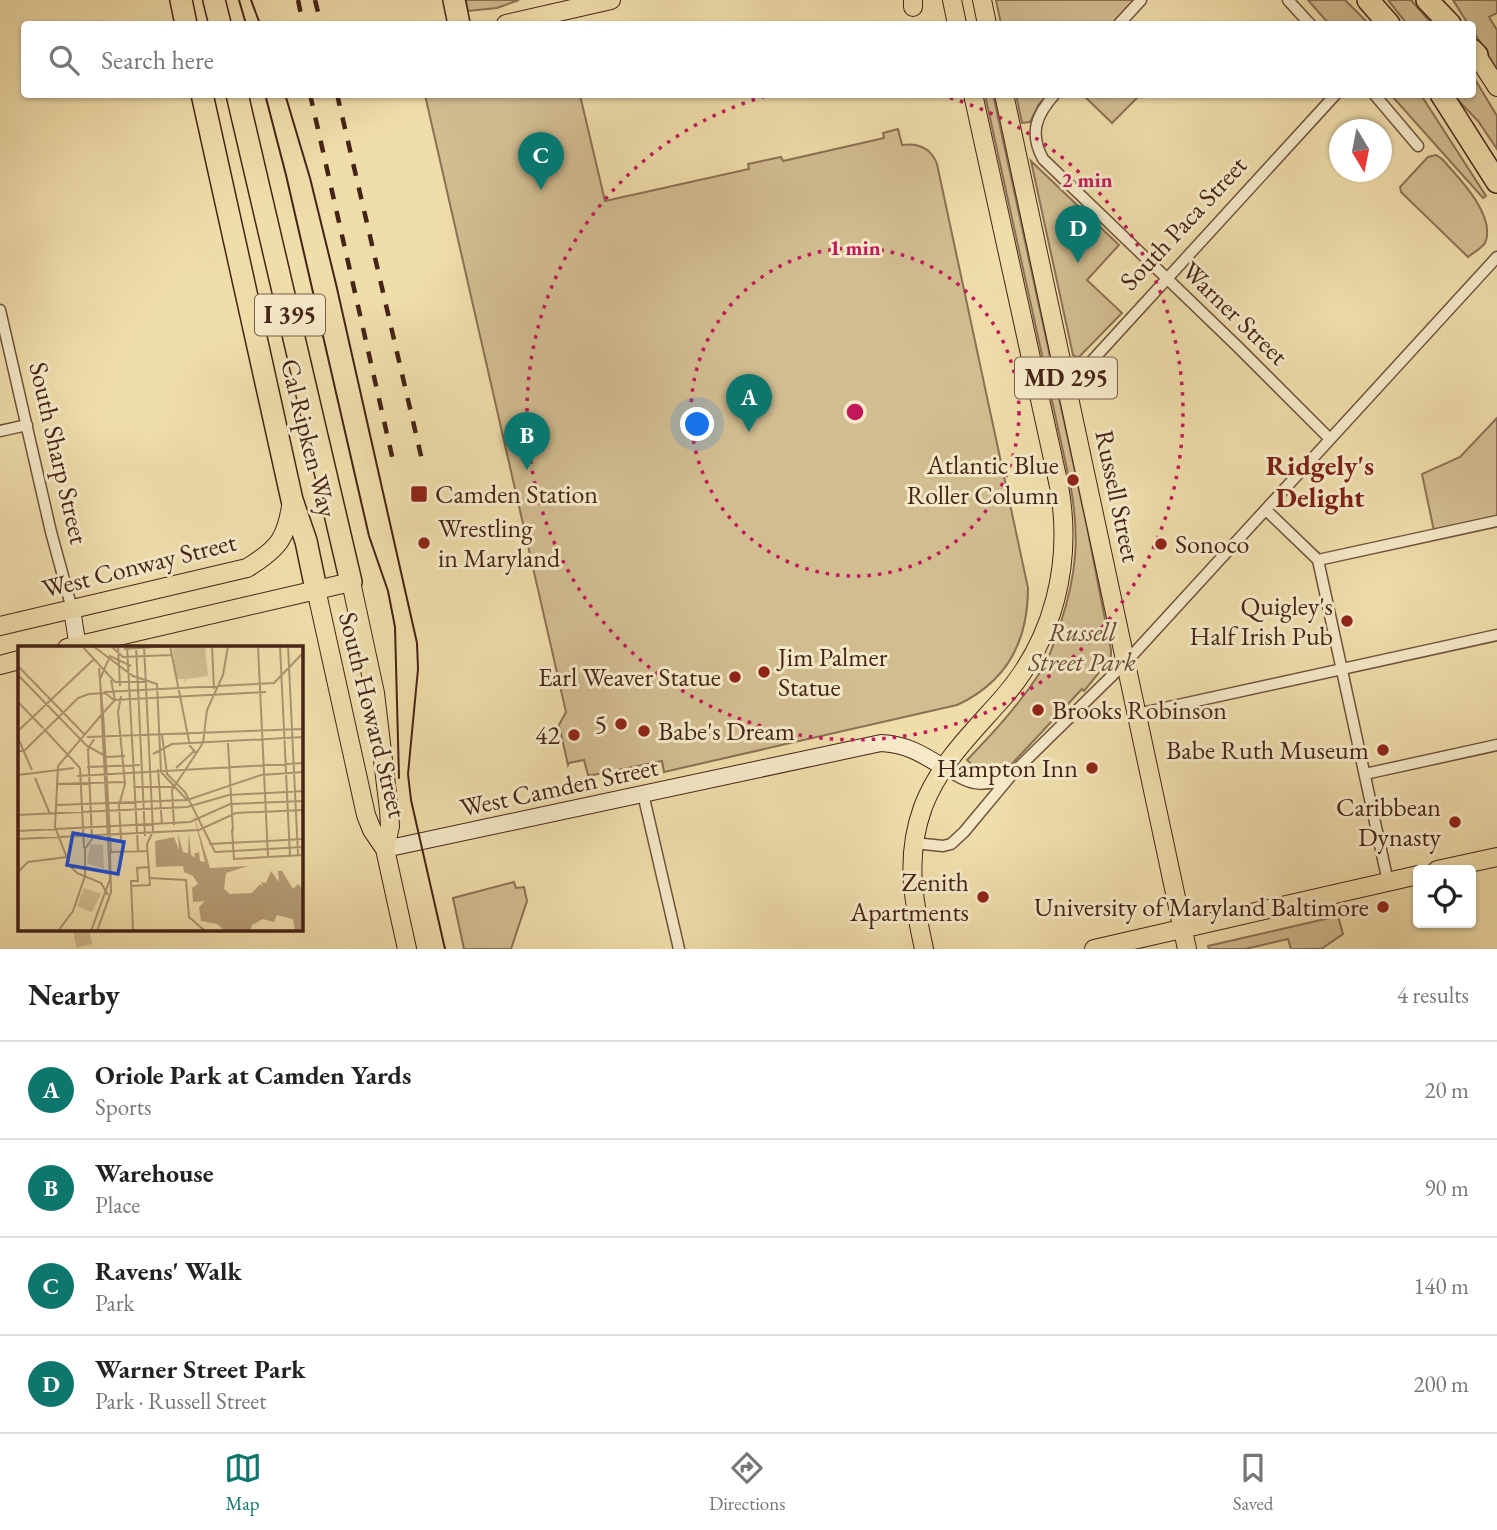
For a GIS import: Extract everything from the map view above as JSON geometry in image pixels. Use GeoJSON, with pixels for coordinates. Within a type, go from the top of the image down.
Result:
{"type":"FeatureCollection","features":[{"type":"Feature","properties":{"kind":"highway"},"geometry":{"type":"LineString","coordinates":[[181,0],[185,21]]}},
{"type":"Feature","properties":{"kind":"highway"},"geometry":{"type":"LineString","coordinates":[[214,0],[219,21]]}},
{"type":"Feature","properties":{"kind":"highway"},"geometry":{"type":"LineString","coordinates":[[454,0],[458,21]]}},
{"type":"Feature","properties":{"kind":"highway"},"geometry":{"type":"LineString","coordinates":[[1368,0],[1386,21]]}},
{"type":"Feature","properties":{"kind":"highway"},"geometry":{"type":"LineString","coordinates":[[1427,0],[1447,21]]}},
{"type":"Feature","properties":{"kind":"highway","name":"Cal Ripken Way"},"geometry":{"type":"LineString","coordinates":[[203,98],[292,499],[306,541],[316,589]]}},
{"type":"Feature","properties":{"kind":"highway","name":"Cal Ripken Way"},"geometry":{"type":"LineString","coordinates":[[238,98],[351,582]]}},
{"type":"Feature","properties":{"kind":"highway"},"geometry":{"type":"LineString","coordinates":[[1444,98],[1497,182]]}},
{"type":"Feature","properties":{"kind":"main road"},"geometry":{"type":"LineString","coordinates":[[519,21],[611,0]]}},
{"type":"Feature","properties":{"kind":"main road"},"geometry":{"type":"LineString","coordinates":[[952,0],[956,21]]}},
{"type":"Feature","properties":{"kind":"main road"},"geometry":{"type":"LineString","coordinates":[[982,0],[986,21]]}},
{"type":"Feature","properties":{"kind":"main road"},"geometry":{"type":"LineString","coordinates":[[1442,0],[1456,21]]}},
{"type":"Feature","properties":{"kind":"main road"},"geometry":{"type":"LineString","coordinates":[[1476,54],[1497,87]]}},
{"type":"Feature","properties":{"kind":"main road","name":"MD 295"},"geometry":{"type":"LineString","coordinates":[[924,949],[912,887],[914,843],[923,807],[943,767],[1015,684],[1040,644],[1058,593],[1064,539],[1061,499],[1054,462],[974,98]]}},
{"type":"Feature","properties":{"kind":"main road","name":"Russell Street"},"geometry":{"type":"LineString","coordinates":[[1005,98],[1126,662]]}},
{"type":"Feature","properties":{"kind":"main road","name":"West Conway Street"},"geometry":{"type":"LineString","coordinates":[[0,626],[247,568],[273,551],[280,543],[287,532],[292,499]]}},
{"type":"Feature","properties":{"kind":"main road"},"geometry":{"type":"LineString","coordinates":[[78,646],[351,582]]}},
{"type":"Feature","properties":{"kind":"main road","name":"South Howard Street"},"geometry":{"type":"LineString","coordinates":[[351,582],[376,704],[390,826],[385,849]]}},
{"type":"Feature","properties":{"kind":"main road","name":"South Howard Street"},"geometry":{"type":"LineString","coordinates":[[316,589],[366,815],[385,849],[407,949]]}},
{"type":"Feature","properties":{"kind":"main road"},"geometry":{"type":"LineString","coordinates":[[0,665],[18,660]]}},
{"type":"Feature","properties":{"kind":"main road","name":"MD 295"},"geometry":{"type":"LineString","coordinates":[[1126,662],[1187,949]]}},
{"type":"Feature","properties":{"kind":"main road"},"geometry":{"type":"LineString","coordinates":[[1460,865],[1497,857]]}},
{"type":"Feature","properties":{"kind":"main road"},"geometry":{"type":"LineString","coordinates":[[1094,949],[1413,876]]}},
{"type":"Feature","properties":{"kind":"street"},"geometry":{"type":"LineString","coordinates":[[1122,21],[1142,0]]}},
{"type":"Feature","properties":{"kind":"street"},"geometry":{"type":"LineString","coordinates":[[1288,0],[1307,21]]}},
{"type":"Feature","properties":{"kind":"street","name":"Warner Street"},"geometry":{"type":"LineString","coordinates":[[1052,98],[1036,122],[1038,148],[1048,165],[1236,344],[1330,439]]}},
{"type":"Feature","properties":{"kind":"street","name":"South Paca Street"},"geometry":{"type":"LineString","coordinates":[[1068,387],[1332,98]]}},
{"type":"Feature","properties":{"kind":"street"},"geometry":{"type":"LineString","coordinates":[[1377,98],[1418,146]]}},
{"type":"Feature","properties":{"kind":"street"},"geometry":{"type":"LineString","coordinates":[[914,843],[943,846],[951,844],[964,832],[1014,772],[1126,662],[1497,257]]}},
{"type":"Feature","properties":{"kind":"street","name":"South Sharp Street"},"geometry":{"type":"LineString","coordinates":[[0,310],[72,609],[74,646]]}},
{"type":"Feature","properties":{"kind":"street"},"geometry":{"type":"LineString","coordinates":[[0,431],[27,425]]}},
{"type":"Feature","properties":{"kind":"street"},"geometry":{"type":"LineString","coordinates":[[1266,510],[1318,560],[1388,882]]}},
{"type":"Feature","properties":{"kind":"street"},"geometry":{"type":"LineString","coordinates":[[1318,560],[1497,521]]}},
{"type":"Feature","properties":{"kind":"street"},"geometry":{"type":"LineString","coordinates":[[1137,714],[1497,635]]}},
{"type":"Feature","properties":{"kind":"street","name":"West Camden Street"},"geometry":{"type":"LineString","coordinates":[[385,849],[881,743],[894,743],[915,749],[943,767]]}},
{"type":"Feature","properties":{"kind":"street"},"geometry":{"type":"LineString","coordinates":[[1365,774],[1497,745]]}},
{"type":"Feature","properties":{"kind":"street"},"geometry":{"type":"LineString","coordinates":[[943,767],[962,780],[982,784],[999,781],[1014,772]]}},
{"type":"Feature","properties":{"kind":"street"},"geometry":{"type":"LineString","coordinates":[[643,794],[679,949]]}},
{"type":"Feature","properties":{"kind":"green space"},"geometry":{"type":"Polygon","coordinates":[[[466,0],[519,0],[497,8],[468,11],[466,0]]]}},
{"type":"Feature","properties":{"kind":"green space"},"geometry":{"type":"Polygon","coordinates":[[[996,0],[1134,0],[1115,21],[1000,21],[996,0]]]}},
{"type":"Feature","properties":{"kind":"green space"},"geometry":{"type":"Polygon","coordinates":[[[1308,0],[1345,0],[1366,21],[1326,21],[1308,0]]]}},
{"type":"Feature","properties":{"kind":"green space"},"geometry":{"type":"Polygon","coordinates":[[[1388,0],[1411,0],[1429,21],[1405,21],[1388,0]]]}},
{"type":"Feature","properties":{"kind":"green space"},"geometry":{"type":"Polygon","coordinates":[[[1453,0],[1497,0],[1497,13],[1489,17],[1497,30],[1497,69],[1476,36],[1476,21],[1466,21],[1453,0]]]}},
{"type":"Feature","properties":{"kind":"green space"},"geometry":{"type":"Polygon","coordinates":[[[1476,81],[1497,116],[1497,149],[1478,121],[1456,98],[1476,98],[1476,81]]]}},
{"type":"Feature","properties":{"kind":"green space"},"geometry":{"type":"Polygon","coordinates":[[[426,98],[581,98],[605,201],[749,169],[748,164],[781,157],[783,161],[884,138],[883,133],[898,129],[902,145],[919,146],[928,150],[937,164],[1028,588],[1024,625],[1011,658],[989,684],[957,705],[664,772],[662,761],[593,775],[588,775],[584,760],[568,765],[559,725],[566,712],[426,98]]]}},
{"type":"Feature","properties":{"kind":"green space","name":"Russell Street Park"},"geometry":{"type":"Polygon","coordinates":[[[986,98],[994,98],[1087,527],[1111,658],[1084,691],[1082,689],[1008,768],[998,774],[985,776],[967,760],[1031,686],[1046,662],[1066,606],[1076,538],[1070,483],[986,98]]]}},
{"type":"Feature","properties":{"kind":"green space"},"geometry":{"type":"Polygon","coordinates":[[[1017,98],[1045,98],[1030,122],[1022,123],[1017,98]]]}},
{"type":"Feature","properties":{"kind":"green space"},"geometry":{"type":"Polygon","coordinates":[[[1086,98],[1137,98],[1112,123],[1086,98]]]}},
{"type":"Feature","properties":{"kind":"green space"},"geometry":{"type":"Polygon","coordinates":[[[1394,98],[1423,98],[1486,196],[1483,198],[1394,98]]]}},
{"type":"Feature","properties":{"kind":"green space"},"geometry":{"type":"Polygon","coordinates":[[[1436,155],[1466,186],[1486,221],[1485,243],[1468,257],[1401,192],[1400,187],[1428,157],[1436,155]]]}},
{"type":"Feature","properties":{"kind":"green space"},"geometry":{"type":"Polygon","coordinates":[[[1031,161],[1119,245],[1087,280],[1122,313],[1078,358],[1073,355],[1031,161]]]}},
{"type":"Feature","properties":{"kind":"green space"},"geometry":{"type":"Polygon","coordinates":[[[1497,418],[1497,516],[1434,531],[1422,474],[1460,457],[1497,418]]]}},
{"type":"Feature","properties":{"kind":"green space"},"geometry":{"type":"Polygon","coordinates":[[[514,882],[516,888],[524,887],[527,901],[511,949],[464,949],[453,898],[514,882]]]}},
{"type":"Feature","properties":{"kind":"green space"},"geometry":{"type":"Polygon","coordinates":[[[1338,916],[1343,934],[1321,949],[1291,949],[1288,939],[1245,949],[1209,949],[1208,946],[1338,916]]]}},
{"type":"Feature","properties":{"kind":"tunnel"},"geometry":{"type":"LineString","coordinates":[[81,932],[85,949]]}},
{"type":"Feature","properties":{"kind":"tram line"},"geometry":{"type":"LineString","coordinates":[[239,0],[245,21]]}},
{"type":"Feature","properties":{"kind":"tram line"},"geometry":{"type":"LineString","coordinates":[[251,0],[259,21]]}},
{"type":"Feature","properties":{"kind":"tram line"},"geometry":{"type":"LineString","coordinates":[[266,98],[369,536],[388,591],[395,627],[399,778]]}},
{"type":"Feature","properties":{"kind":"tram line"},"geometry":{"type":"LineString","coordinates":[[286,98],[310,178],[336,284],[417,643],[418,669],[408,774],[411,800],[445,949]]}},
{"type":"Feature","properties":{"kind":"railway"},"geometry":{"type":"LineString","coordinates":[[298,0],[302,21]]}},
{"type":"Feature","properties":{"kind":"railway"},"geometry":{"type":"LineString","coordinates":[[315,0],[320,21]]}},
{"type":"Feature","properties":{"kind":"railway"},"geometry":{"type":"LineString","coordinates":[[311,98],[394,465]]}},
{"type":"Feature","properties":{"kind":"railway"},"geometry":{"type":"LineString","coordinates":[[338,98],[422,460]]}},
{"type":"Feature","properties":{"kind":"place","name":"Ravens' Walk"},"geometry":{"type":"Point","coordinates":[541,190]}},
{"type":"Feature","properties":{"kind":"place","name":"Warner Street Park"},"geometry":{"type":"Point","coordinates":[1078,263]}},
{"type":"Feature","properties":{"kind":"place","name":"Oriole Park at Camden Yards"},"geometry":{"type":"Point","coordinates":[749,432]}},
{"type":"Feature","properties":{"kind":"place","name":"Warehouse"},"geometry":{"type":"Point","coordinates":[527,470]}},
{"type":"Feature","properties":{"kind":"place","name":"Atlantic Blue Roller Column"},"geometry":{"type":"Point","coordinates":[1073,480]}},
{"type":"Feature","properties":{"kind":"place","name":"Camden Station"},"geometry":{"type":"Point","coordinates":[419,494]}},
{"type":"Feature","properties":{"kind":"place","name":"Wrestling in Maryland"},"geometry":{"type":"Point","coordinates":[424,543]}},
{"type":"Feature","properties":{"kind":"place","name":"Sonoco"},"geometry":{"type":"Point","coordinates":[1161,544]}},
{"type":"Feature","properties":{"kind":"place","name":"Quigley's Half Irish Pub"},"geometry":{"type":"Point","coordinates":[1347,621]}},
{"type":"Feature","properties":{"kind":"place","name":"Jim Palmer Statue"},"geometry":{"type":"Point","coordinates":[764,672]}},
{"type":"Feature","properties":{"kind":"place","name":"Earl Weaver Statue"},"geometry":{"type":"Point","coordinates":[735,677]}},
{"type":"Feature","properties":{"kind":"place","name":"Brooks Robinson"},"geometry":{"type":"Point","coordinates":[1038,710]}},
{"type":"Feature","properties":{"kind":"place","name":"5"},"geometry":{"type":"Point","coordinates":[621,724]}},
{"type":"Feature","properties":{"kind":"place","name":"Babe's Dream"},"geometry":{"type":"Point","coordinates":[644,731]}},
{"type":"Feature","properties":{"kind":"place","name":"42"},"geometry":{"type":"Point","coordinates":[574,735]}},
{"type":"Feature","properties":{"kind":"place","name":"Babe Ruth Museum"},"geometry":{"type":"Point","coordinates":[1383,750]}},
{"type":"Feature","properties":{"kind":"place","name":"Hampton Inn"},"geometry":{"type":"Point","coordinates":[1092,768]}},
{"type":"Feature","properties":{"kind":"place","name":"Caribbean Dynasty"},"geometry":{"type":"Point","coordinates":[1455,822]}},
{"type":"Feature","properties":{"kind":"place","name":"Zenith Apartments"},"geometry":{"type":"Point","coordinates":[983,897]}},
{"type":"Feature","properties":{"kind":"place","name":"University of Maryland Baltimore"},"geometry":{"type":"Point","coordinates":[1383,907]}},
{"type":"Feature","properties":{"kind":"district","name":"Ridgely's Delight"},"geometry":{"type":"Point","coordinates":[1320,481]}}]}
